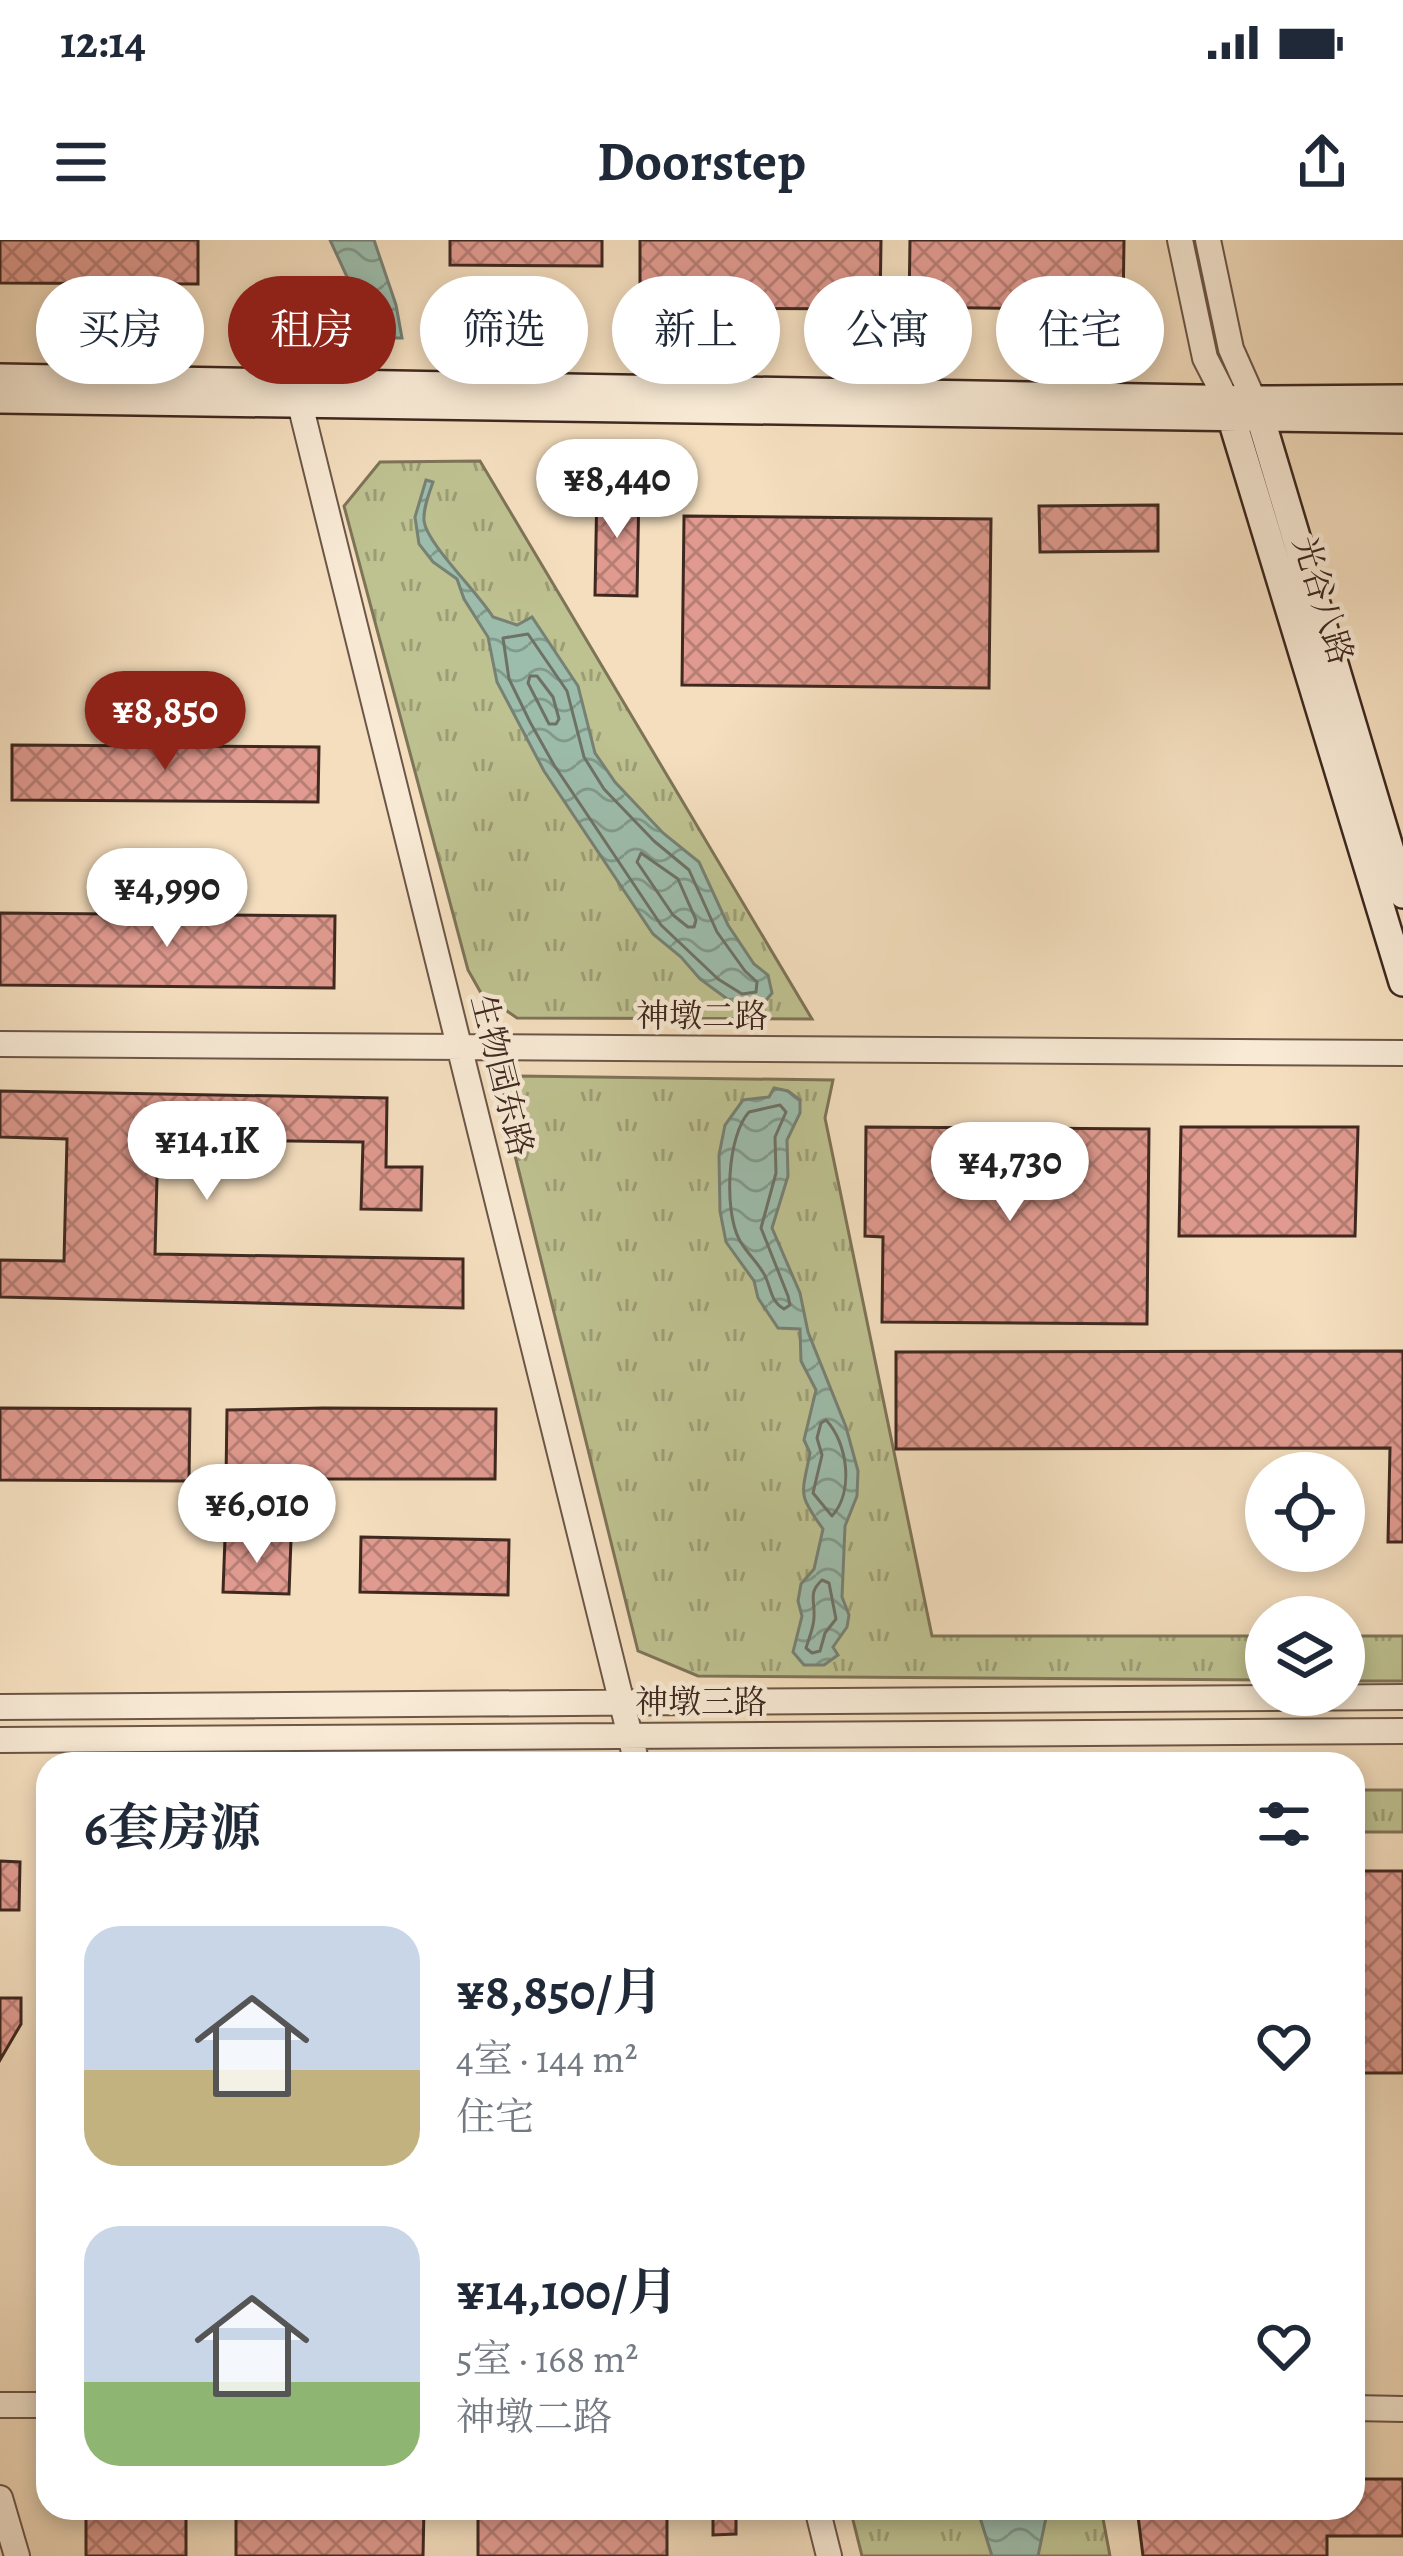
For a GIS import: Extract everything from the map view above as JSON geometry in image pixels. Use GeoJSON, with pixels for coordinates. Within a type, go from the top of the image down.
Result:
{"type":"FeatureCollection","features":[{"type":"Feature","properties":{"kind":"main road"},"geometry":{"type":"LineString","coordinates":[[0,378],[1228,409],[1403,419]]}},
{"type":"Feature","properties":{"kind":"main road"},"geometry":{"type":"LineString","coordinates":[[0,399],[1228,409]]}},
{"type":"Feature","properties":{"kind":"main road"},"geometry":{"type":"LineString","coordinates":[[1258,410],[1403,399]]}},
{"type":"Feature","properties":{"kind":"main road","name":"光谷八路"},"geometry":{"type":"LineString","coordinates":[[1228,409],[1403,982]]}},
{"type":"Feature","properties":{"kind":"main road","name":"光谷八路"},"geometry":{"type":"LineString","coordinates":[[1258,410],[1403,894]]}},
{"type":"Feature","properties":{"kind":"street","name":"光谷八路"},"geometry":{"type":"LineString","coordinates":[[1180,240],[1205,358],[1228,409]]}},
{"type":"Feature","properties":{"kind":"street","name":"光谷八路"},"geometry":{"type":"LineString","coordinates":[[1208,240],[1232,350],[1258,410]]}},
{"type":"Feature","properties":{"kind":"street","name":"生物园东路"},"geometry":{"type":"LineString","coordinates":[[300,404],[635,1752]]}},
{"type":"Feature","properties":{"kind":"street","name":"神墩二路"},"geometry":{"type":"LineString","coordinates":[[0,1044],[1403,1053]]}},
{"type":"Feature","properties":{"kind":"street","name":"神墩三路"},"geometry":{"type":"LineString","coordinates":[[0,1707],[1403,1697]]}},
{"type":"Feature","properties":{"kind":"street","name":"神墩三路"},"geometry":{"type":"LineString","coordinates":[[0,1740],[1403,1731]]}},
{"type":"Feature","properties":{"kind":"street"},"geometry":{"type":"LineString","coordinates":[[0,2405],[36,2405]]}},
{"type":"Feature","properties":{"kind":"street"},"geometry":{"type":"LineString","coordinates":[[1365,2408],[1403,2409]]}},
{"type":"Feature","properties":{"kind":"street"},"geometry":{"type":"LineString","coordinates":[[0,2498],[17,2556]]}},
{"type":"Feature","properties":{"kind":"street"},"geometry":{"type":"LineString","coordinates":[[820,2520],[829,2556]]}},
{"type":"Feature","properties":{"kind":"green space"},"geometry":{"type":"Polygon","coordinates":[[[480,461],[812,1019],[517,1018],[481,993],[468,970],[344,506],[380,462],[480,461]]]}},
{"type":"Feature","properties":{"kind":"green space"},"geometry":{"type":"Polygon","coordinates":[[[517,1076],[833,1080],[825,1118],[932,1636],[1245,1636],[1245,1680],[698,1676],[638,1651],[502,1103],[507,1082],[517,1076]]]}},
{"type":"Feature","properties":{"kind":"green space"},"geometry":{"type":"Polygon","coordinates":[[[1365,1636],[1403,1636],[1403,1681],[1365,1681],[1365,1636]]]}},
{"type":"Feature","properties":{"kind":"green space"},"geometry":{"type":"Polygon","coordinates":[[[1365,1790],[1403,1790],[1403,1832],[1365,1832],[1365,1790]]]}},
{"type":"Feature","properties":{"kind":"green space"},"geometry":{"type":"Polygon","coordinates":[[[853,2520],[1103,2520],[1110,2556],[862,2556],[853,2520]]]}},
{"type":"Feature","properties":{"kind":"water"},"geometry":{"type":"Polygon","coordinates":[[[330,240],[374,240],[386,276],[347,276],[330,240]]]}},
{"type":"Feature","properties":{"kind":"water"},"geometry":{"type":"Polygon","coordinates":[[[396,305],[402,338],[396,338],[396,305]]]}},
{"type":"Feature","properties":{"kind":"water"},"geometry":{"type":"Polygon","coordinates":[[[426,480],[433,482],[424,521],[434,542],[493,617],[517,625],[532,617],[578,686],[595,753],[663,833],[699,862],[728,925],[754,964],[768,975],[772,993],[763,1004],[740,1007],[730,1001],[653,934],[544,771],[497,682],[488,637],[457,579],[433,562],[419,544],[415,517],[426,480]]]}},
{"type":"Feature","properties":{"kind":"water"},"geometry":{"type":"Polygon","coordinates":[[[774,1088],[800,1100],[800,1113],[787,1140],[788,1176],[772,1228],[800,1293],[808,1332],[846,1427],[858,1471],[857,1496],[845,1526],[842,1597],[849,1615],[847,1627],[833,1647],[838,1655],[824,1665],[804,1665],[793,1652],[802,1616],[801,1584],[814,1569],[823,1529],[804,1493],[810,1453],[804,1440],[816,1390],[801,1361],[800,1329],[778,1328],[758,1298],[754,1281],[726,1242],[720,1211],[719,1155],[725,1125],[743,1100],[769,1097],[774,1088]]]}},
{"type":"Feature","properties":{"kind":"water"},"geometry":{"type":"Polygon","coordinates":[[[981,2520],[1046,2520],[1038,2556],[992,2556],[981,2520]]]}},
{"type":"Feature","properties":{"kind":"building"},"geometry":{"type":"Polygon","coordinates":[[[0,240],[198,240],[198,276],[36,276],[36,283],[0,283],[0,240]]]}},
{"type":"Feature","properties":{"kind":"building"},"geometry":{"type":"Polygon","coordinates":[[[450,240],[602,240],[602,266],[450,265],[450,240]]]}},
{"type":"Feature","properties":{"kind":"building"},"geometry":{"type":"Polygon","coordinates":[[[640,240],[881,240],[880,276],[804,276],[804,309],[780,309],[780,276],[640,276],[640,240]]]}},
{"type":"Feature","properties":{"kind":"building"},"geometry":{"type":"Polygon","coordinates":[[[910,240],[1124,240],[1123,276],[996,276],[996,308],[972,308],[972,276],[909,276],[910,240]]]}},
{"type":"Feature","properties":{"kind":"building"},"geometry":{"type":"Polygon","coordinates":[[[597,486],[639,487],[637,596],[595,595],[597,486]]]}},
{"type":"Feature","properties":{"kind":"building"},"geometry":{"type":"Polygon","coordinates":[[[1158,505],[1158,551],[1040,552],[1039,506],[1158,505]]]}},
{"type":"Feature","properties":{"kind":"building"},"geometry":{"type":"Polygon","coordinates":[[[684,516],[991,519],[989,688],[682,685],[684,516]]]}},
{"type":"Feature","properties":{"kind":"building"},"geometry":{"type":"Polygon","coordinates":[[[12,745],[319,747],[318,802],[12,800],[12,745]]]}},
{"type":"Feature","properties":{"kind":"building"},"geometry":{"type":"Polygon","coordinates":[[[0,913],[335,916],[334,988],[0,985],[0,913]]]}},
{"type":"Feature","properties":{"kind":"building"},"geometry":{"type":"Polygon","coordinates":[[[0,1091],[387,1098],[386,1167],[422,1167],[421,1210],[361,1209],[363,1142],[158,1139],[155,1254],[463,1259],[463,1308],[0,1297],[0,1260],[64,1261],[67,1139],[0,1137],[0,1091]]]}},
{"type":"Feature","properties":{"kind":"building"},"geometry":{"type":"Polygon","coordinates":[[[866,1127],[1149,1129],[1147,1324],[882,1322],[883,1237],[865,1236],[866,1127]]]}},
{"type":"Feature","properties":{"kind":"building"},"geometry":{"type":"Polygon","coordinates":[[[1181,1127],[1358,1127],[1355,1236],[1179,1236],[1181,1127]]]}},
{"type":"Feature","properties":{"kind":"building"},"geometry":{"type":"Polygon","coordinates":[[[1403,1351],[1403,1542],[1388,1542],[1390,1448],[896,1449],[896,1352],[1403,1351]]]}},
{"type":"Feature","properties":{"kind":"building"},"geometry":{"type":"Polygon","coordinates":[[[0,1408],[190,1409],[189,1481],[0,1480],[0,1408]]]}},
{"type":"Feature","properties":{"kind":"building"},"geometry":{"type":"Polygon","coordinates":[[[496,1409],[495,1479],[226,1479],[227,1410],[496,1409]]]}},
{"type":"Feature","properties":{"kind":"building"},"geometry":{"type":"Polygon","coordinates":[[[361,1537],[509,1540],[508,1595],[360,1592],[361,1537]]]}},
{"type":"Feature","properties":{"kind":"building"},"geometry":{"type":"Polygon","coordinates":[[[225,1538],[291,1539],[289,1594],[223,1592],[225,1538]]]}},
{"type":"Feature","properties":{"kind":"building"},"geometry":{"type":"Polygon","coordinates":[[[0,1861],[20,1862],[19,1910],[0,1910],[0,1861]]]}},
{"type":"Feature","properties":{"kind":"building"},"geometry":{"type":"Polygon","coordinates":[[[1365,1871],[1403,1871],[1403,2073],[1365,2073],[1365,1871]]]}},
{"type":"Feature","properties":{"kind":"building"},"geometry":{"type":"Polygon","coordinates":[[[0,1998],[21,1998],[21,2024],[0,2060],[0,1998]]]}},
{"type":"Feature","properties":{"kind":"building"},"geometry":{"type":"Polygon","coordinates":[[[1365,2479],[1403,2479],[1403,2536],[1327,2536],[1327,2556],[1143,2556],[1138,2520],[1365,2520],[1365,2479]]]}},
{"type":"Feature","properties":{"kind":"building"},"geometry":{"type":"Polygon","coordinates":[[[86,2520],[186,2520],[186,2556],[86,2556],[86,2520]]]}},
{"type":"Feature","properties":{"kind":"building"},"geometry":{"type":"Polygon","coordinates":[[[236,2520],[424,2520],[423,2556],[236,2556],[236,2520]]]}},
{"type":"Feature","properties":{"kind":"building"},"geometry":{"type":"Polygon","coordinates":[[[478,2520],[667,2520],[667,2556],[478,2556],[478,2520]]]}},
{"type":"Feature","properties":{"kind":"building"},"geometry":{"type":"Polygon","coordinates":[[[713,2520],[736,2520],[736,2534],[713,2535],[713,2520]]]}}]}
